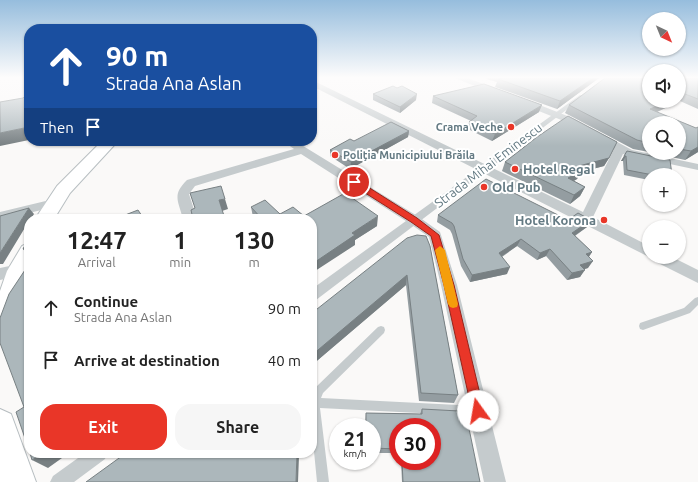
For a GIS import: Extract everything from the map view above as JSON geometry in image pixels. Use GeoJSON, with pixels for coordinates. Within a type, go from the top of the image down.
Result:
{"type":"FeatureCollection","features":[{"type":"Feature","properties":{"kind":"main road"},"geometry":{"type":"LineString","coordinates":[[47,214],[63,190],[105,146]]}},
{"type":"Feature","properties":{"kind":"main road"},"geometry":{"type":"LineString","coordinates":[[0,324],[16,271],[24,259]]}},
{"type":"Feature","properties":{"kind":"main road"},"geometry":{"type":"LineString","coordinates":[[0,425],[18,482]]}},
{"type":"Feature","properties":{"kind":"street"},"geometry":{"type":"LineString","coordinates":[[346,100],[484,168],[642,248]]}},
{"type":"Feature","properties":{"kind":"street"},"geometry":{"type":"LineString","coordinates":[[520,100],[557,114],[620,148],[642,157],[698,167]]}},
{"type":"Feature","properties":{"kind":"street","name":"Strada Mihai Eminescu"},"geometry":{"type":"LineString","coordinates":[[317,292],[576,100]]}},
{"type":"Feature","properties":{"kind":"street"},"geometry":{"type":"LineString","coordinates":[[296,146],[432,232],[437,240],[495,482]]}},
{"type":"Feature","properties":{"kind":"street"},"geometry":{"type":"LineString","coordinates":[[586,219],[620,148]]}},
{"type":"Feature","properties":{"kind":"street"},"geometry":{"type":"LineString","coordinates":[[189,214],[183,194],[184,190],[192,184],[303,150]]}},
{"type":"Feature","properties":{"kind":"street"},"geometry":{"type":"LineString","coordinates":[[0,216],[54,203]]}},
{"type":"Feature","properties":{"kind":"street"},"geometry":{"type":"LineString","coordinates":[[673,264],[698,277]]}},
{"type":"Feature","properties":{"kind":"street"},"geometry":{"type":"LineString","coordinates":[[59,482],[91,458]]}},
{"type":"Feature","properties":{"kind":"lane"},"geometry":{"type":"LineString","coordinates":[[643,326],[687,311],[698,300]]}},
{"type":"Feature","properties":{"kind":"lane"},"geometry":{"type":"LineString","coordinates":[[317,395],[319,390],[381,330]]}},
{"type":"Feature","properties":{"kind":"lane"},"geometry":{"type":"LineString","coordinates":[[317,402],[478,411]]}},
{"type":"Feature","properties":{"kind":"lane"},"geometry":{"type":"LineString","coordinates":[[317,429],[323,482]]}},
{"type":"Feature","properties":{"kind":"building"},"geometry":{"type":"Polygon","coordinates":[[[24,100],[24,128],[0,133],[0,102],[24,100]]]}},
{"type":"Feature","properties":{"kind":"building"},"geometry":{"type":"Polygon","coordinates":[[[386,100],[409,100],[400,107],[386,100]]]}},
{"type":"Feature","properties":{"kind":"building"},"geometry":{"type":"Polygon","coordinates":[[[443,100],[530,100],[542,105],[495,134],[469,122],[477,116],[443,100]]]}},
{"type":"Feature","properties":{"kind":"building"},"geometry":{"type":"Polygon","coordinates":[[[575,100],[642,100],[642,108],[652,108],[650,109],[667,116],[642,116],[642,141],[569,105],[575,100]]]}},
{"type":"Feature","properties":{"kind":"building"},"geometry":{"type":"Polygon","coordinates":[[[568,116],[617,142],[609,158],[575,167],[582,171],[568,178],[585,187],[574,195],[505,162],[537,137],[568,116]]]}},
{"type":"Feature","properties":{"kind":"building"},"geometry":{"type":"Polygon","coordinates":[[[391,122],[409,131],[351,162],[330,150],[350,139],[354,141],[391,122]]]}},
{"type":"Feature","properties":{"kind":"building"},"geometry":{"type":"Polygon","coordinates":[[[686,124],[696,128],[698,127],[698,147],[691,151],[686,150],[686,124]]]}},
{"type":"Feature","properties":{"kind":"building"},"geometry":{"type":"Polygon","coordinates":[[[627,151],[642,154],[642,160],[670,160],[671,168],[642,168],[642,173],[627,170],[626,156],[624,156],[627,151]]]}},
{"type":"Feature","properties":{"kind":"building"},"geometry":{"type":"Polygon","coordinates":[[[486,179],[568,220],[578,213],[591,220],[572,233],[592,252],[586,254],[593,261],[580,265],[585,270],[572,273],[550,249],[540,253],[521,239],[499,253],[510,267],[472,275],[463,259],[454,226],[452,223],[438,215],[486,179]]]}},
{"type":"Feature","properties":{"kind":"building"},"geometry":{"type":"Polygon","coordinates":[[[221,186],[225,199],[219,200],[223,214],[192,214],[191,210],[195,208],[190,193],[221,186]]]}},
{"type":"Feature","properties":{"kind":"building"},"geometry":{"type":"Polygon","coordinates":[[[345,193],[378,216],[352,233],[355,235],[317,261],[317,214],[308,214],[345,193]]]}},
{"type":"Feature","properties":{"kind":"building"},"geometry":{"type":"Polygon","coordinates":[[[265,200],[280,214],[257,214],[251,207],[265,200]]]}},
{"type":"Feature","properties":{"kind":"building"},"geometry":{"type":"Polygon","coordinates":[[[293,207],[302,214],[280,214],[293,207]]]}},
{"type":"Feature","properties":{"kind":"building"},"geometry":{"type":"Polygon","coordinates":[[[29,208],[0,253],[0,216],[29,208]]]}},
{"type":"Feature","properties":{"kind":"building"},"geometry":{"type":"Polygon","coordinates":[[[138,210],[141,214],[128,214],[138,210]]]}},
{"type":"Feature","properties":{"kind":"building"},"geometry":{"type":"Polygon","coordinates":[[[417,235],[426,236],[430,246],[458,395],[421,393],[407,275],[317,351],[317,309],[407,238],[417,235]]]}},
{"type":"Feature","properties":{"kind":"building"},"geometry":{"type":"Polygon","coordinates":[[[24,272],[24,407],[0,343],[0,318],[9,294],[24,272]]]}},
{"type":"Feature","properties":{"kind":"building"},"geometry":{"type":"Polygon","coordinates":[[[24,407],[24,435],[16,412],[24,407]]]}},
{"type":"Feature","properties":{"kind":"building"},"geometry":{"type":"Polygon","coordinates":[[[422,409],[459,411],[459,414],[466,414],[480,482],[403,482],[402,470],[441,470],[441,418],[389,418],[389,449],[381,448],[381,418],[366,418],[366,413],[422,414],[422,409]]]}},
{"type":"Feature","properties":{"kind":"building"},"geometry":{"type":"Polygon","coordinates":[[[119,458],[297,458],[296,482],[86,482],[119,458]]]}},
{"type":"Feature","properties":{"kind":"slow traffic"},"geometry":{"type":"LineString","coordinates":[[440,250],[453,304]]}},
{"type":"Feature","properties":{"kind":"place","name":"Crama Veche"},"geometry":{"type":"Point","coordinates":[511,127]}},
{"type":"Feature","properties":{"kind":"place","name":"Poliția Municipiului Brăila"},"geometry":{"type":"Point","coordinates":[335,155]}},
{"type":"Feature","properties":{"kind":"place","name":"Hotel Regal"},"geometry":{"type":"Point","coordinates":[515,169]}},
{"type":"Feature","properties":{"kind":"place","name":"Old Pub"},"geometry":{"type":"Point","coordinates":[484,187]}},
{"type":"Feature","properties":{"kind":"place","name":"Hotel Korona"},"geometry":{"type":"Point","coordinates":[604,220]}},
{"type":"Feature","properties":{"kind":"route"},"geometry":{"type":"LineString","coordinates":[[354,182],[435,235],[449,285],[478,411]]}}]}
